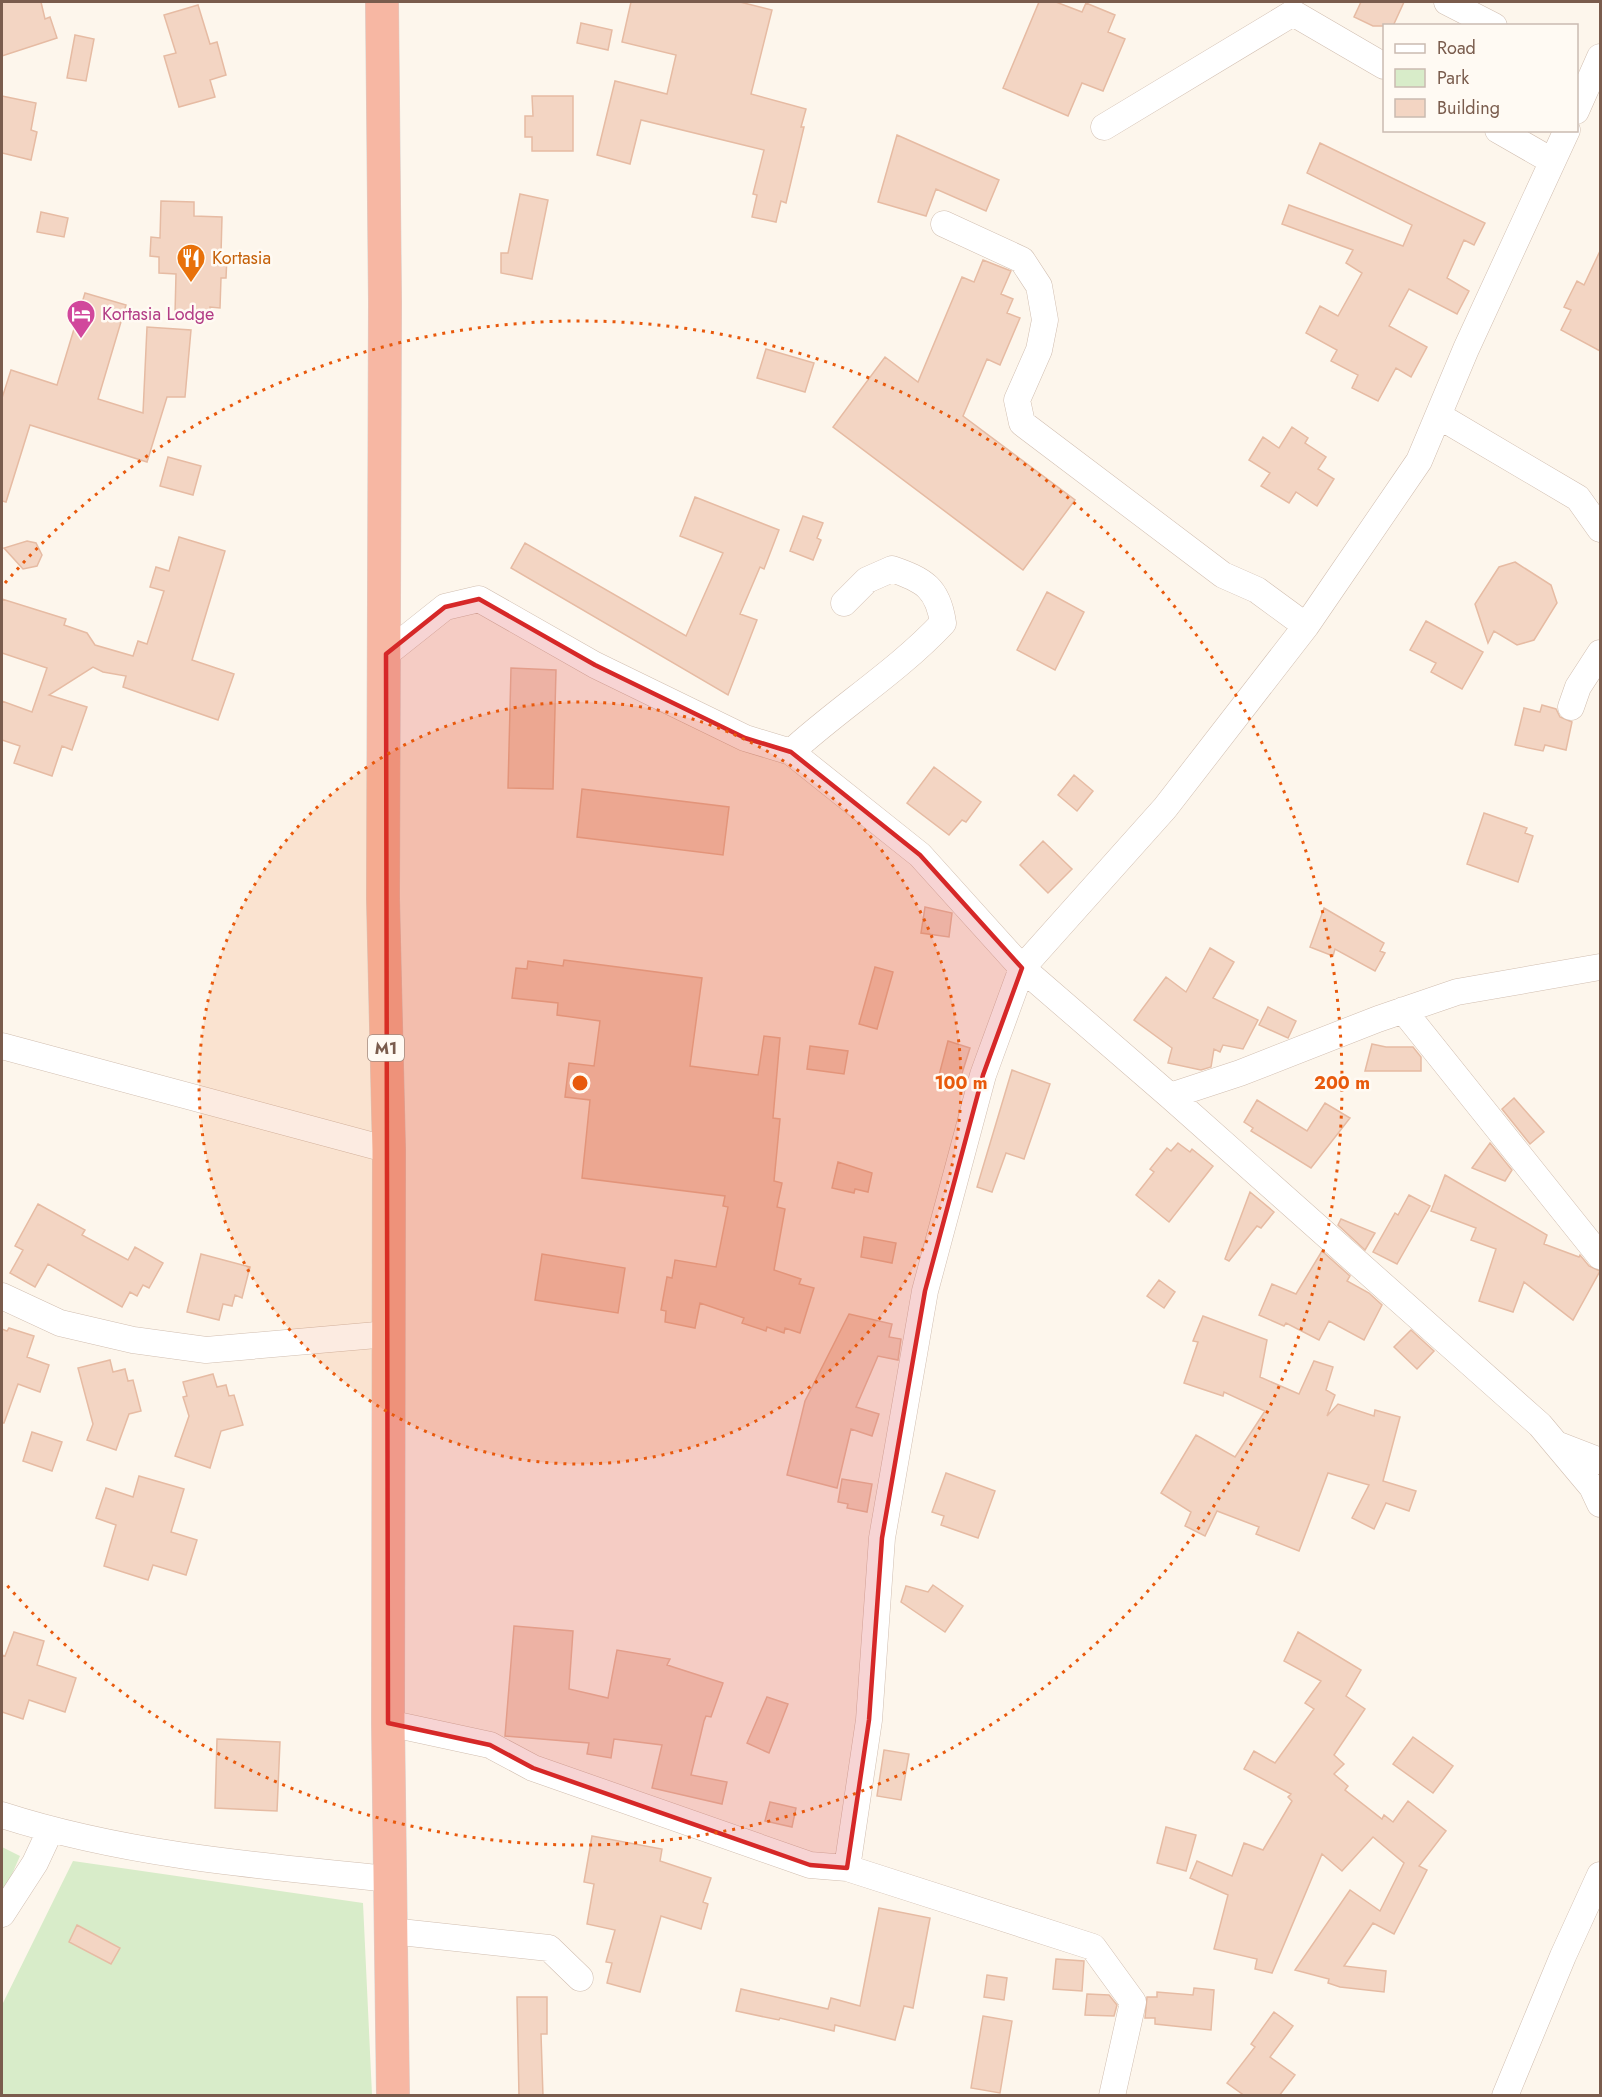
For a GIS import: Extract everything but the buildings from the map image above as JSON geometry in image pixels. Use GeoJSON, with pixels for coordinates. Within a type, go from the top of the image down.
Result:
{"type":"FeatureCollection","features":[{"type":"Feature","properties":{"kind":"highway","name":"M1"},"geometry":{"type":"LineString","coordinates":[[382,2],[386,654],[383,899],[389,1150],[388,1723],[393,2096]]}},
{"type":"Feature","properties":{"kind":"street"},"geometry":{"type":"LineString","coordinates":[[1447,2],[1490,24]]}},
{"type":"Feature","properties":{"kind":"street"},"geometry":{"type":"LineString","coordinates":[[1104,127],[1293,14],[1383,65]]}},
{"type":"Feature","properties":{"kind":"street"},"geometry":{"type":"LineString","coordinates":[[1578,105],[1590,67]]}},
{"type":"Feature","properties":{"kind":"street"},"geometry":{"type":"LineString","coordinates":[[1501,132],[1552,161]]}},
{"type":"Feature","properties":{"kind":"street"},"geometry":{"type":"LineString","coordinates":[[848,1868],[869,1720],[882,1538],[925,1291],[983,1075],[1022,968],[1165,808],[1306,626],[1419,461],[1466,349],[1566,132]]}},
{"type":"Feature","properties":{"kind":"street"},"geometry":{"type":"LineString","coordinates":[[944,224],[1022,260],[1039,286],[1045,320],[1039,350],[1017,400],[1022,423],[1223,575],[1257,590],[1306,626]]}},
{"type":"Feature","properties":{"kind":"street"},"geometry":{"type":"LineString","coordinates":[[1438,416],[1578,498],[1600,529]]}},
{"type":"Feature","properties":{"kind":"street"},"geometry":{"type":"LineString","coordinates":[[791,752],[813,732],[913,655],[943,623],[940,603],[920,579],[892,569],[867,580],[844,603]]}},
{"type":"Feature","properties":{"kind":"street"},"geometry":{"type":"LineString","coordinates":[[386,654],[445,607],[479,600],[595,664],[734,733],[791,752],[920,855],[1022,968],[1170,1096],[1540,1425],[1592,1487],[1600,1504]]}},
{"type":"Feature","properties":{"kind":"street"},"geometry":{"type":"LineString","coordinates":[[1571,707],[1578,687],[1600,653]]}},
{"type":"Feature","properties":{"kind":"street"},"geometry":{"type":"LineString","coordinates":[[1170,1096],[1240,1073],[1457,992],[1600,967]]}},
{"type":"Feature","properties":{"kind":"street"},"geometry":{"type":"LineString","coordinates":[[1404,1010],[1600,1256]]}},
{"type":"Feature","properties":{"kind":"street"},"geometry":{"type":"LineString","coordinates":[[2,1046],[389,1150]]}},
{"type":"Feature","properties":{"kind":"street"},"geometry":{"type":"LineString","coordinates":[[2,1296],[60,1323],[133,1340],[206,1350],[388,1334]]}},
{"type":"Feature","properties":{"kind":"street"},"geometry":{"type":"LineString","coordinates":[[1558,1444],[1600,1461]]}},
{"type":"Feature","properties":{"kind":"street"},"geometry":{"type":"LineString","coordinates":[[388,1723],[490,1745],[533,1768],[799,1861],[848,1868],[1093,1947],[1133,2002],[1112,2096]]}},
{"type":"Feature","properties":{"kind":"street"},"geometry":{"type":"LineString","coordinates":[[2,1815],[50,1831],[235,1864],[390,1879]]}},
{"type":"Feature","properties":{"kind":"street"},"geometry":{"type":"LineString","coordinates":[[2,1914],[35,1863],[50,1831]]}},
{"type":"Feature","properties":{"kind":"street"},"geometry":{"type":"LineString","coordinates":[[1505,2096],[1563,1956],[1600,1875]]}},
{"type":"Feature","properties":{"kind":"street"},"geometry":{"type":"LineString","coordinates":[[1563,1956],[1600,1914]]}},
{"type":"Feature","properties":{"kind":"street"},"geometry":{"type":"LineString","coordinates":[[391,1932],[549,1948],[580,1978]]}},
{"type":"Feature","properties":{"kind":"highlighted area"},"geometry":{"type":"Polygon","coordinates":[[[479,599],[595,665],[745,738],[791,752],[920,855],[1022,968],[983,1075],[925,1291],[882,1538],[869,1720],[847,1868],[810,1865],[533,1768],[490,1745],[388,1723],[386,654],[445,607],[479,599]]]}},
{"type":"Feature","properties":{"kind":"green space"},"geometry":{"type":"Polygon","coordinates":[[[2,1847],[20,1856],[2,1897],[2,1847]]]}},
{"type":"Feature","properties":{"kind":"green space"},"geometry":{"type":"Polygon","coordinates":[[[73,1861],[363,1903],[372,2095],[2,2095],[2,2005],[73,1861]]]}},
{"type":"Feature","properties":{"kind":"place","name":"Kortasia"},"geometry":{"type":"Point","coordinates":[191,284]}},
{"type":"Feature","properties":{"kind":"place","name":"Kortasia Lodge"},"geometry":{"type":"Point","coordinates":[81,340]}}]}
